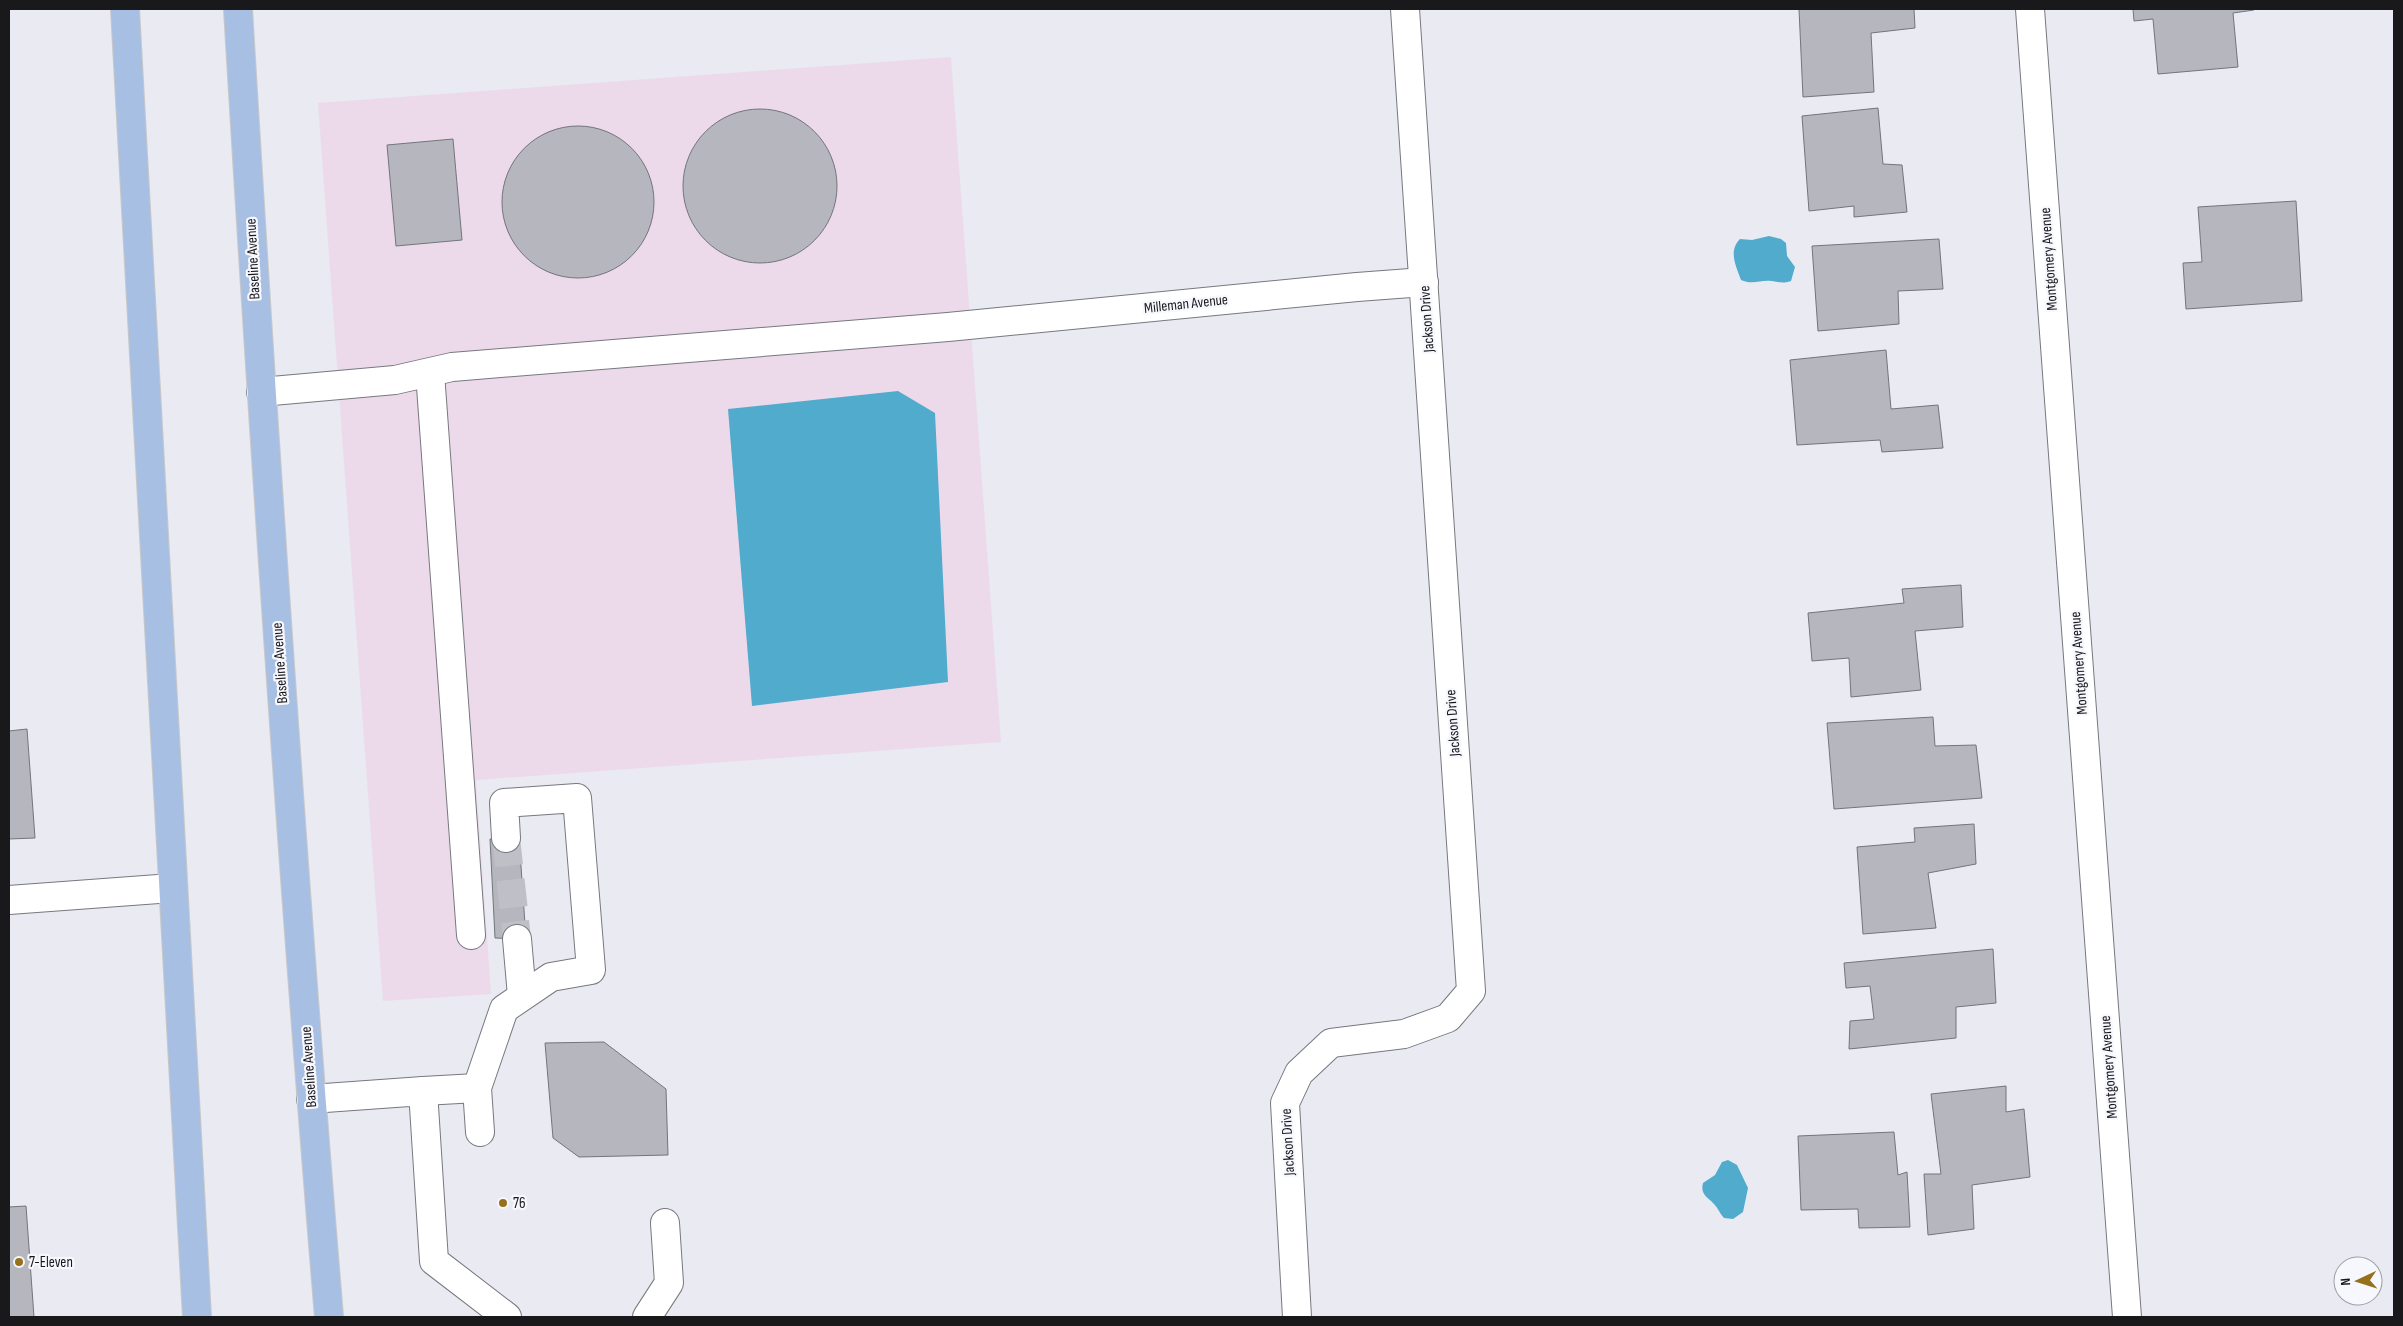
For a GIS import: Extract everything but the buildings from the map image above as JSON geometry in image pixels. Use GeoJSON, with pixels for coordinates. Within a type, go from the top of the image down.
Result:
{"type":"FeatureCollection","features":[{"type":"Feature","properties":{"kind":"main road"},"geometry":{"type":"LineString","coordinates":[[125,9],[197,1317]]}},
{"type":"Feature","properties":{"kind":"main road","name":"Baseline Avenue"},"geometry":{"type":"LineString","coordinates":[[238,9],[261,392],[311,1099],[329,1317]]}},
{"type":"Feature","properties":{"kind":"street","name":"Jackson Drive"},"geometry":{"type":"LineString","coordinates":[[1297,1317],[1286,1102],[1300,1073],[1331,1043],[1404,1034],[1448,1018],[1471,991],[1405,9]]}},
{"type":"Feature","properties":{"kind":"street","name":"Montgomery Avenue"},"geometry":{"type":"LineString","coordinates":[[2030,9],[2127,1317]]}},
{"type":"Feature","properties":{"kind":"street","name":"Milleman Avenue"},"geometry":{"type":"LineString","coordinates":[[261,392],[395,380],[452,367],[948,327],[1357,286],[1424,282]]}},
{"type":"Feature","properties":{"kind":"street"},"geometry":{"type":"LineString","coordinates":[[430,373],[471,935]]}},
{"type":"Feature","properties":{"kind":"street"},"geometry":{"type":"LineString","coordinates":[[480,1132],[477,1088],[504,1009],[551,977],[591,970],[577,798],[504,803],[506,838]]}},
{"type":"Feature","properties":{"kind":"street"},"geometry":{"type":"LineString","coordinates":[[9,900],[172,888]]}},
{"type":"Feature","properties":{"kind":"street"},"geometry":{"type":"LineString","coordinates":[[517,939],[522,996]]}},
{"type":"Feature","properties":{"kind":"street"},"geometry":{"type":"LineString","coordinates":[[311,1099],[477,1088]]}},
{"type":"Feature","properties":{"kind":"street"},"geometry":{"type":"LineString","coordinates":[[422,1091],[434,1262],[507,1317]]}},
{"type":"Feature","properties":{"kind":"street"},"geometry":{"type":"LineString","coordinates":[[647,1317],[669,1283],[665,1224]]}},
{"type":"Feature","properties":{"kind":"shaded area"},"geometry":{"type":"Polygon","coordinates":[[[951,57],[1001,742],[476,780],[491,994],[383,1001],[318,103],[951,57]]]}},
{"type":"Feature","properties":{"kind":"water"},"geometry":{"type":"Polygon","coordinates":[[[1769,236],[1781,239],[1786,243],[1787,256],[1795,267],[1791,281],[1783,283],[1741,280],[1734,259],[1736,244],[1740,239],[1752,240],[1769,236]]]}},
{"type":"Feature","properties":{"kind":"water"},"geometry":{"type":"Polygon","coordinates":[[[898,391],[935,413],[948,682],[752,706],[728,409],[898,391]]]}},
{"type":"Feature","properties":{"kind":"water"},"geometry":{"type":"Polygon","coordinates":[[[1728,1160],[1737,1165],[1748,1188],[1743,1212],[1733,1219],[1724,1218],[1705,1195],[1702,1187],[1703,1183],[1715,1175],[1722,1162],[1728,1160]]]}},
{"type":"Feature","properties":{"kind":"tunnel"},"geometry":{"type":"LineString","coordinates":[[506,838],[517,939]]}},
{"type":"Feature","properties":{"kind":"place","name":"76"},"geometry":{"type":"Point","coordinates":[503,1203]}},
{"type":"Feature","properties":{"kind":"place","name":"7-Eleven"},"geometry":{"type":"Point","coordinates":[19,1262]}}]}
